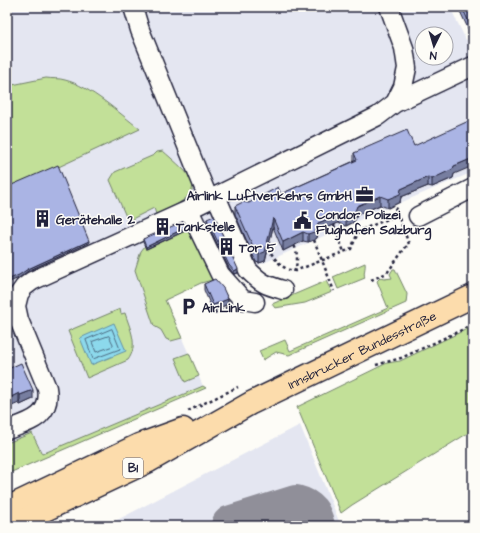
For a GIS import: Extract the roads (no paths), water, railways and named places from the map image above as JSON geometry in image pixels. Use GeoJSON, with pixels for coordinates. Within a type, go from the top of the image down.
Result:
{"type":"FeatureCollection","features":[{"type":"Feature","properties":{"kind":"main road","name":"Innsbrucker Bundesstraße"},"geometry":{"type":"LineString","coordinates":[[7,508],[53,496],[149,461],[248,394],[473,296]]}},
{"type":"Feature","properties":{"kind":"main road","name":"Innsbrucker Bundesstraße"},"geometry":{"type":"LineString","coordinates":[[11,526],[53,496]]}},
{"type":"Feature","properties":{"kind":"lane"},"geometry":{"type":"LineString","coordinates":[[132,7],[140,30],[213,198],[248,270],[256,279],[266,285],[283,290]]}},
{"type":"Feature","properties":{"kind":"lane"},"geometry":{"type":"LineString","coordinates":[[389,7],[404,48],[407,68],[403,87],[395,103]]}},
{"type":"Feature","properties":{"kind":"lane"},"geometry":{"type":"LineString","coordinates":[[7,430],[38,417],[47,405],[48,397],[47,388],[19,320],[16,306],[19,294],[24,287],[32,281],[189,210],[378,116],[395,103],[473,66]]}},
{"type":"Feature","properties":{"kind":"lane"},"geometry":{"type":"LineString","coordinates":[[418,216],[473,188]]}},
{"type":"Feature","properties":{"kind":"lane"},"geometry":{"type":"LineString","coordinates":[[189,210],[220,274],[243,300],[255,302]]}},
{"type":"Feature","properties":{"kind":"water"},"geometry":{"type":"Polygon","coordinates":[[[114,323],[126,351],[91,365],[80,338],[114,323]]]}},
{"type":"Feature","properties":{"kind":"place","name":"Airlink Luftverkehrs GmbH"},"geometry":{"type":"Point","coordinates":[365,195]}},
{"type":"Feature","properties":{"kind":"place","name":"Gerätehalle 2"},"geometry":{"type":"Point","coordinates":[43,219]}},
{"type":"Feature","properties":{"kind":"place","name":"Condor Polizei Flughafen Salzburg"},"geometry":{"type":"Point","coordinates":[303,221]}},
{"type":"Feature","properties":{"kind":"place","name":"Tankstelle"},"geometry":{"type":"Point","coordinates":[163,226]}},
{"type":"Feature","properties":{"kind":"place","name":"Tor 5"},"geometry":{"type":"Point","coordinates":[226,247]}},
{"type":"Feature","properties":{"kind":"place","name":"AirLink"},"geometry":{"type":"Point","coordinates":[189,307]}}]}
